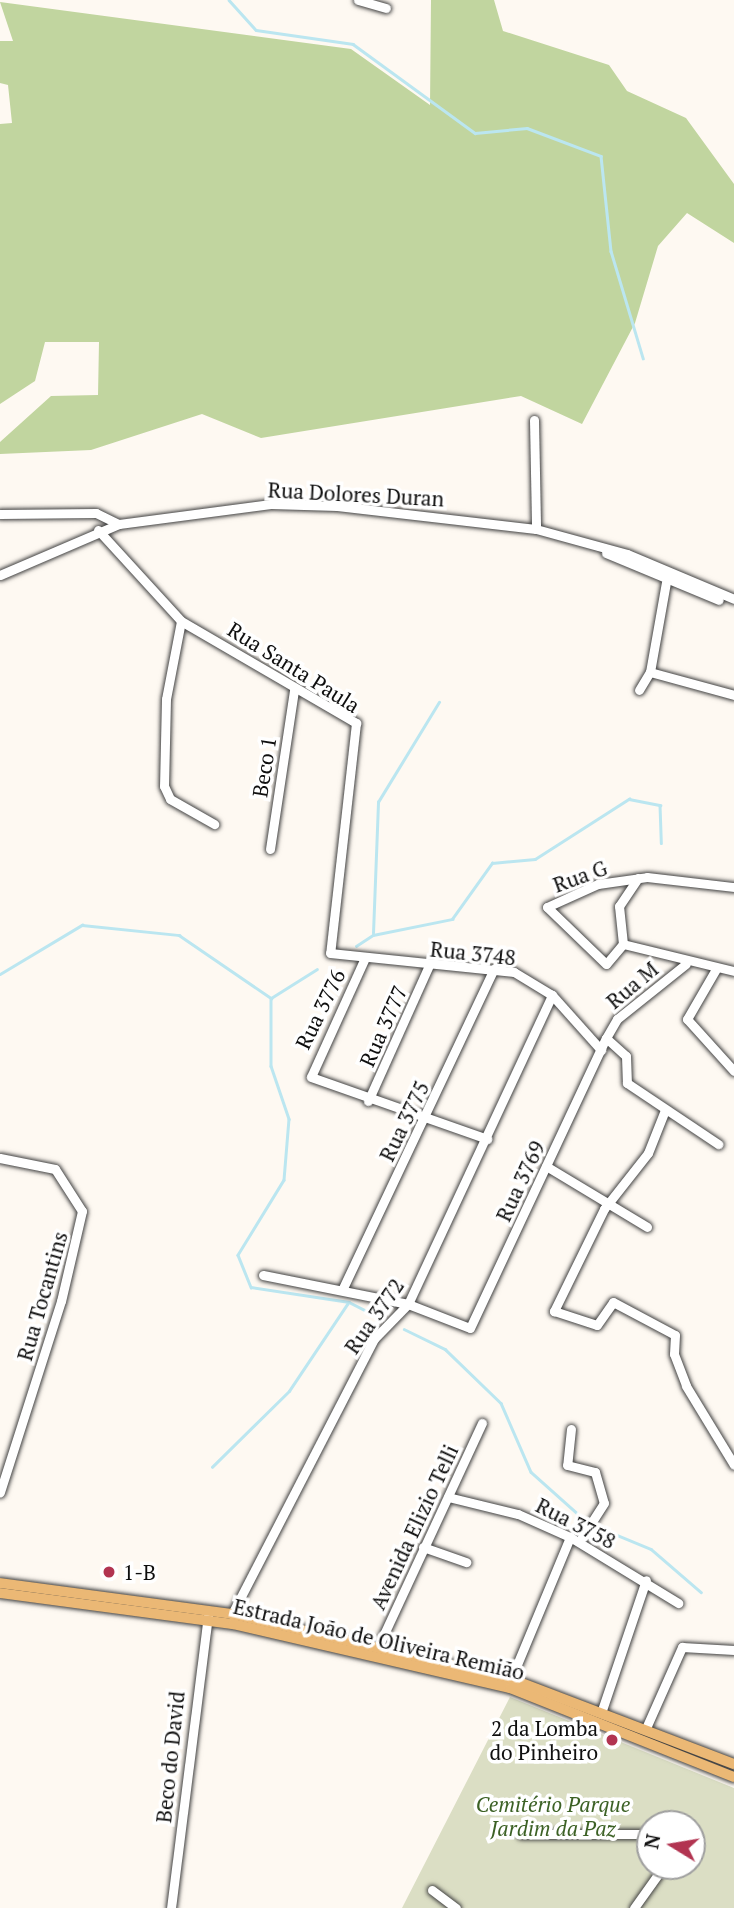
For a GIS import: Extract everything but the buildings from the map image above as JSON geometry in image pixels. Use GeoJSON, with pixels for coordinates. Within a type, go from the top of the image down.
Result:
{"type":"FeatureCollection","features":[{"type":"Feature","properties":{"kind":"main road","name":"Estrada João de Oliveira Remião"},"geometry":{"type":"LineString","coordinates":[[0,1583],[208,1615],[510,1688],[734,1777]]}},
{"type":"Feature","properties":{"kind":"main road","name":"Estrada João de Oliveira Remião"},"geometry":{"type":"LineString","coordinates":[[0,1593],[208,1615],[232,1614],[378,1647],[511,1679],[603,1710],[729,1761]]}},
{"type":"Feature","properties":{"kind":"main road"},"geometry":{"type":"LineString","coordinates":[[699,1763],[707,1751]]}},
{"type":"Feature","properties":{"kind":"main road"},"geometry":{"type":"LineString","coordinates":[[717,1771],[729,1761]]}},
{"type":"Feature","properties":{"kind":"street"},"geometry":{"type":"LineString","coordinates":[[358,0],[386,8]]}},
{"type":"Feature","properties":{"kind":"street"},"geometry":{"type":"LineString","coordinates":[[534,420],[536,529]]}},
{"type":"Feature","properties":{"kind":"street","name":"Rua Dolores Duran"},"geometry":{"type":"LineString","coordinates":[[0,575],[98,530],[119,524],[271,504],[433,514],[536,529],[669,570],[734,601]]}},
{"type":"Feature","properties":{"kind":"street"},"geometry":{"type":"LineString","coordinates":[[0,514],[96,513],[119,524]]}},
{"type":"Feature","properties":{"kind":"street","name":"Rua Santa Paula"},"geometry":{"type":"LineString","coordinates":[[98,530],[181,621],[293,690],[356,723],[327,948],[364,960],[384,962]]}},
{"type":"Feature","properties":{"kind":"street","name":"Rua Dolores Duran"},"geometry":{"type":"LineString","coordinates":[[592,546],[666,582],[734,601]]}},
{"type":"Feature","properties":{"kind":"street"},"geometry":{"type":"LineString","coordinates":[[639,690],[650,672],[669,570]]}},
{"type":"Feature","properties":{"kind":"street"},"geometry":{"type":"LineString","coordinates":[[181,621],[166,699],[164,786],[170,799],[214,824]]}},
{"type":"Feature","properties":{"kind":"street"},"geometry":{"type":"LineString","coordinates":[[650,672],[734,695]]}},
{"type":"Feature","properties":{"kind":"street","name":"Beco 1"},"geometry":{"type":"LineString","coordinates":[[270,849],[293,690]]}},
{"type":"Feature","properties":{"kind":"street"},"geometry":{"type":"LineString","coordinates":[[638,878],[619,906],[623,944],[686,964],[734,971]]}},
{"type":"Feature","properties":{"kind":"street","name":"Rua G"},"geometry":{"type":"LineString","coordinates":[[623,944],[606,964],[547,910],[586,888],[638,878],[734,887]]}},
{"type":"Feature","properties":{"kind":"street","name":"Rua 3776"},"geometry":{"type":"LineString","coordinates":[[364,960],[309,1074],[368,1101]]}},
{"type":"Feature","properties":{"kind":"street","name":"Rua 3748"},"geometry":{"type":"LineString","coordinates":[[384,962],[494,970],[535,980],[601,1050]]}},
{"type":"Feature","properties":{"kind":"street","name":"Rua M"},"geometry":{"type":"LineString","coordinates":[[606,1038],[617,1019],[686,964]]}},
{"type":"Feature","properties":{"kind":"street","name":"Rua 3777"},"geometry":{"type":"LineString","coordinates":[[368,1101],[429,965]]}},
{"type":"Feature","properties":{"kind":"street"},"geometry":{"type":"LineString","coordinates":[[716,969],[687,1019],[734,1072]]}},
{"type":"Feature","properties":{"kind":"street","name":"Rua 3775"},"geometry":{"type":"LineString","coordinates":[[343,1288],[494,970]]}},
{"type":"Feature","properties":{"kind":"street","name":"Rua 3772"},"geometry":{"type":"LineString","coordinates":[[232,1614],[374,1339],[408,1304],[552,995]]}},
{"type":"Feature","properties":{"kind":"street"},"geometry":{"type":"LineString","coordinates":[[601,1050],[606,1038],[626,1056],[627,1083],[718,1144]]}},
{"type":"Feature","properties":{"kind":"street","name":"Rua 3769"},"geometry":{"type":"LineString","coordinates":[[408,1304],[470,1328],[601,1050]]}},
{"type":"Feature","properties":{"kind":"street"},"geometry":{"type":"LineString","coordinates":[[368,1101],[426,1117],[487,1139]]}},
{"type":"Feature","properties":{"kind":"street"},"geometry":{"type":"LineString","coordinates":[[665,1110],[648,1153],[589,1235],[554,1311],[597,1325],[613,1302],[675,1335],[682,1377],[734,1465]]}},
{"type":"Feature","properties":{"kind":"street","name":"Rua Tocantins"},"geometry":{"type":"LineString","coordinates":[[0,1158],[55,1169],[82,1211],[61,1301],[0,1492]]}},
{"type":"Feature","properties":{"kind":"street"},"geometry":{"type":"LineString","coordinates":[[546,1166],[612,1202],[647,1227]]}},
{"type":"Feature","properties":{"kind":"street"},"geometry":{"type":"LineString","coordinates":[[263,1275],[343,1288],[408,1304]]}},
{"type":"Feature","properties":{"kind":"street","name":"Avenida Elizio Telli"},"geometry":{"type":"LineString","coordinates":[[378,1647],[482,1423]]}},
{"type":"Feature","properties":{"kind":"street"},"geometry":{"type":"LineString","coordinates":[[511,1679],[575,1539],[604,1503],[595,1472],[567,1465],[571,1429]]}},
{"type":"Feature","properties":{"kind":"street","name":"Rua 3758"},"geometry":{"type":"LineString","coordinates":[[448,1497],[518,1514],[575,1539],[678,1602]]}},
{"type":"Feature","properties":{"kind":"street"},"geometry":{"type":"LineString","coordinates":[[424,1548],[467,1562]]}},
{"type":"Feature","properties":{"kind":"street"},"geometry":{"type":"LineString","coordinates":[[603,1710],[646,1580]]}},
{"type":"Feature","properties":{"kind":"street","name":"Beco do David"},"geometry":{"type":"LineString","coordinates":[[171,1908],[208,1615]]}},
{"type":"Feature","properties":{"kind":"street"},"geometry":{"type":"LineString","coordinates":[[646,1728],[682,1647],[734,1650]]}},
{"type":"Feature","properties":{"kind":"street"},"geometry":{"type":"LineString","coordinates":[[521,1834],[636,1834]]}},
{"type":"Feature","properties":{"kind":"street"},"geometry":{"type":"LineString","coordinates":[[634,1908],[654,1880]]}},
{"type":"Feature","properties":{"kind":"street"},"geometry":{"type":"LineString","coordinates":[[432,1890],[456,1908]]}},
{"type":"Feature","properties":{"kind":"green space"},"geometry":{"type":"Polygon","coordinates":[[[431,0],[494,0],[503,31],[609,65],[627,91],[686,118],[734,184],[734,243],[687,213],[658,246],[635,323],[582,424],[521,396],[261,438],[202,414],[91,450],[0,454],[0,442],[51,396],[98,395],[99,342],[45,342],[35,381],[0,404],[0,124],[12,123],[8,85],[0,83],[0,41],[13,41],[0,2],[351,49],[430,105],[431,0]]]}},
{"type":"Feature","properties":{"kind":"green space","name":"Cemitério Parque Jardim da Paz"},"geometry":{"type":"Polygon","coordinates":[[[510,1697],[734,1788],[734,1908],[402,1908],[510,1697]]]}},
{"type":"Feature","properties":{"kind":"waterway"},"geometry":{"type":"LineString","coordinates":[[229,0],[256,30],[353,44],[475,133],[527,128],[601,156],[611,251],[643,358]]}},
{"type":"Feature","properties":{"kind":"waterway"},"geometry":{"type":"LineString","coordinates":[[373,933],[378,802],[439,702]]}},
{"type":"Feature","properties":{"kind":"waterway"},"geometry":{"type":"LineString","coordinates":[[356,946],[373,935],[452,919],[492,863],[535,859],[629,799],[660,805],[661,843]]}},
{"type":"Feature","properties":{"kind":"waterway"},"geometry":{"type":"LineString","coordinates":[[0,974],[82,925],[179,935],[271,998],[317,969]]}},
{"type":"Feature","properties":{"kind":"waterway"},"geometry":{"type":"LineString","coordinates":[[271,998],[271,1066],[289,1119],[284,1180],[238,1255],[251,1287],[349,1302],[375,1315]]}},
{"type":"Feature","properties":{"kind":"waterway"},"geometry":{"type":"LineString","coordinates":[[212,1467],[289,1391],[348,1303]]}},
{"type":"Feature","properties":{"kind":"waterway"},"geometry":{"type":"LineString","coordinates":[[404,1329],[445,1349],[501,1403],[531,1472],[588,1523],[651,1549],[701,1592]]}},
{"type":"Feature","properties":{"kind":"place","name":"1-B"},"geometry":{"type":"Point","coordinates":[109,1572]}},
{"type":"Feature","properties":{"kind":"place","name":"2 da Lomba do Pinheiro"},"geometry":{"type":"Point","coordinates":[612,1740]}}]}
